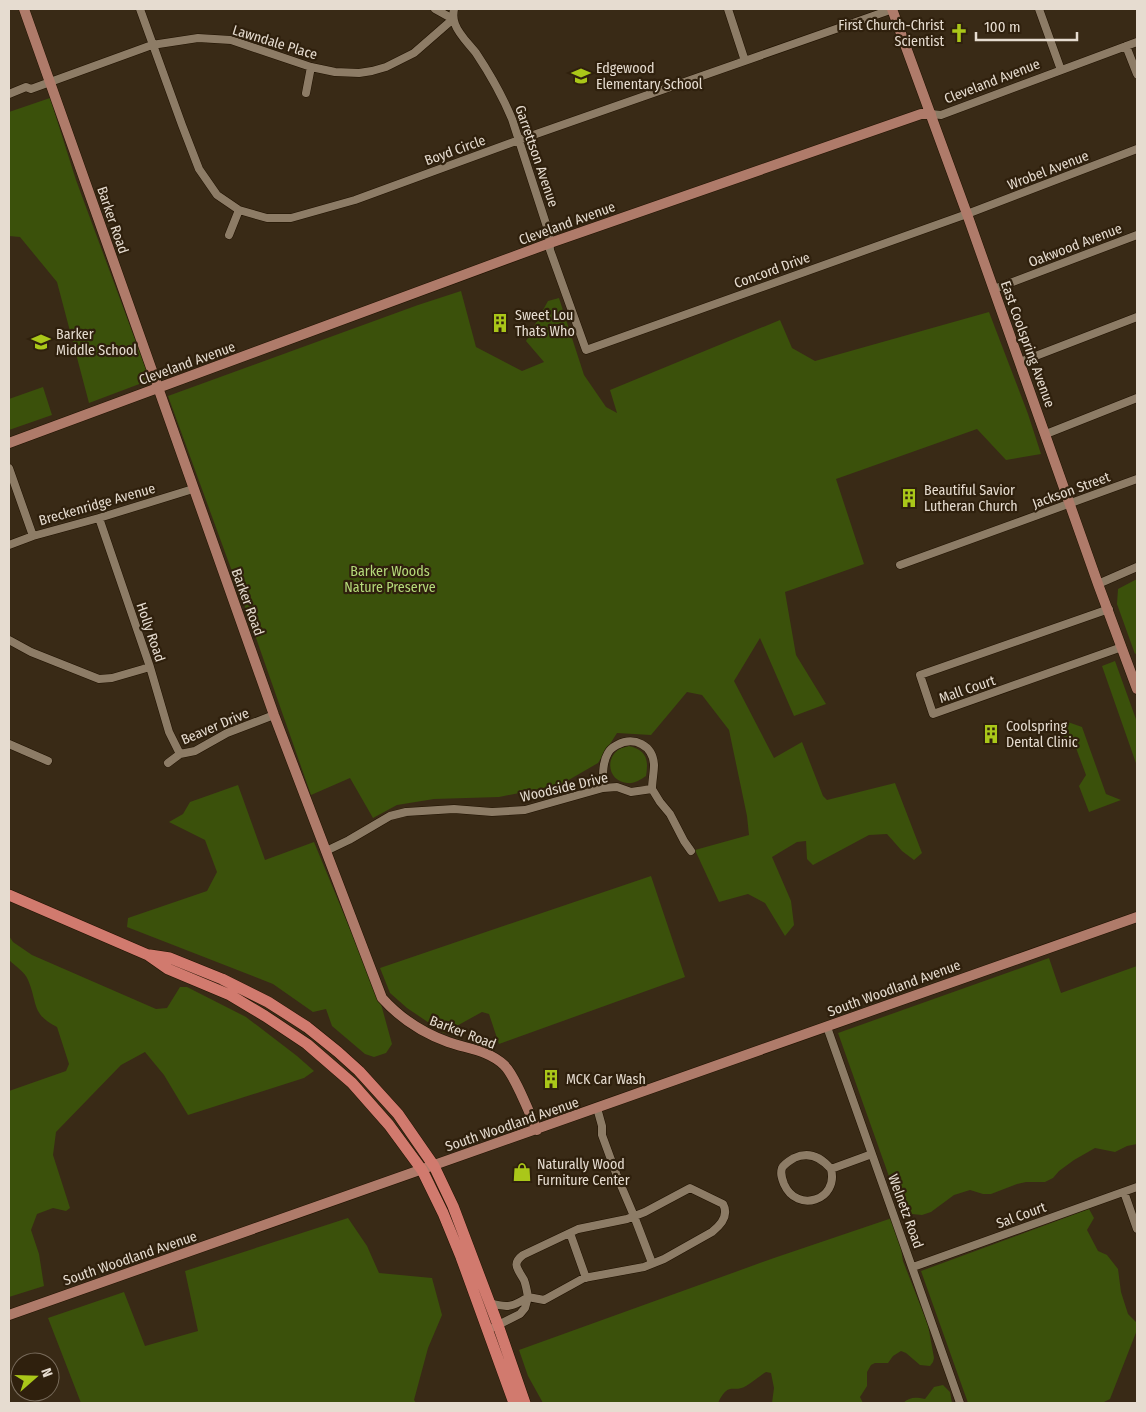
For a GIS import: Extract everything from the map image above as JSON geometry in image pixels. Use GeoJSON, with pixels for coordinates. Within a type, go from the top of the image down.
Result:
{"type":"FeatureCollection","features":[{"type":"Feature","properties":{"kind":"main road"},"geometry":{"type":"LineString","coordinates":[[9,895],[148,954],[170,958],[268,1002],[307,1027],[338,1052],[381,1094],[398,1114],[434,1166],[453,1206],[466,1236],[525,1403]]}},
{"type":"Feature","properties":{"kind":"main road"},"geometry":{"type":"LineString","coordinates":[[148,954],[168,969],[230,995],[306,1044],[352,1083],[389,1124],[422,1170],[443,1213],[514,1403]]}},
{"type":"Feature","properties":{"kind":"street","name":"Barker Road"},"geometry":{"type":"LineString","coordinates":[[24,9],[274,716],[382,998],[392,1009],[423,1032],[450,1043],[492,1055],[506,1066],[537,1130]]}},
{"type":"Feature","properties":{"kind":"street","name":"Boyd Circle"},"geometry":{"type":"LineString","coordinates":[[140,9],[199,169],[217,194],[239,210],[267,218],[291,218],[355,200],[519,140],[892,9]]}},
{"type":"Feature","properties":{"kind":"street"},"geometry":{"type":"LineString","coordinates":[[435,9],[454,19]]}},
{"type":"Feature","properties":{"kind":"street","name":"Garrettson Avenue"},"geometry":{"type":"LineString","coordinates":[[454,9],[456,26],[483,64],[500,91],[506,105],[549,233],[551,253],[586,350]]}},
{"type":"Feature","properties":{"kind":"street"},"geometry":{"type":"LineString","coordinates":[[728,9],[745,61]]}},
{"type":"Feature","properties":{"kind":"street","name":"East Coolspring Avenue"},"geometry":{"type":"LineString","coordinates":[[892,9],[1137,689]]}},
{"type":"Feature","properties":{"kind":"street"},"geometry":{"type":"LineString","coordinates":[[1039,9],[1061,70]]}},
{"type":"Feature","properties":{"kind":"street","name":"Lawndale Place"},"geometry":{"type":"LineString","coordinates":[[9,94],[26,87],[30,89],[50,83],[152,45],[198,38],[231,40],[311,67],[335,72],[359,73],[386,67],[414,53],[454,19]]}},
{"type":"Feature","properties":{"kind":"street","name":"Cleveland Avenue"},"geometry":{"type":"LineString","coordinates":[[9,443],[550,243],[921,114],[941,115],[1137,42]]}},
{"type":"Feature","properties":{"kind":"street"},"geometry":{"type":"LineString","coordinates":[[1126,46],[1137,74]]}},
{"type":"Feature","properties":{"kind":"street"},"geometry":{"type":"LineString","coordinates":[[306,93],[311,67]]}},
{"type":"Feature","properties":{"kind":"street","name":"Wrobel Avenue"},"geometry":{"type":"LineString","coordinates":[[967,214],[1137,149]]}},
{"type":"Feature","properties":{"kind":"street"},"geometry":{"type":"LineString","coordinates":[[229,235],[239,210]]}},
{"type":"Feature","properties":{"kind":"street","name":"Concord Drive"},"geometry":{"type":"LineString","coordinates":[[586,350],[967,214]]}},
{"type":"Feature","properties":{"kind":"street","name":"Oakwood Avenue"},"geometry":{"type":"LineString","coordinates":[[994,289],[1137,235]]}},
{"type":"Feature","properties":{"kind":"street"},"geometry":{"type":"LineString","coordinates":[[1020,362],[1137,317]]}},
{"type":"Feature","properties":{"kind":"street"},"geometry":{"type":"LineString","coordinates":[[1046,434],[1137,398]]}},
{"type":"Feature","properties":{"kind":"street"},"geometry":{"type":"LineString","coordinates":[[9,468],[33,536]]}},
{"type":"Feature","properties":{"kind":"street","name":"Jackson Street"},"geometry":{"type":"LineString","coordinates":[[900,565],[1137,479]]}},
{"type":"Feature","properties":{"kind":"street","name":"Breckenridge Avenue"},"geometry":{"type":"LineString","coordinates":[[9,544],[193,489]]}},
{"type":"Feature","properties":{"kind":"street","name":"Holly Road"},"geometry":{"type":"LineString","coordinates":[[99,518],[150,667],[169,732],[180,754]]}},
{"type":"Feature","properties":{"kind":"street"},"geometry":{"type":"LineString","coordinates":[[1098,584],[1137,567]]}},
{"type":"Feature","properties":{"kind":"street","name":"Mall Court"},"geometry":{"type":"LineString","coordinates":[[1109,609],[920,675],[933,714],[1122,647]]}},
{"type":"Feature","properties":{"kind":"street"},"geometry":{"type":"LineString","coordinates":[[9,640],[32,652],[99,679],[112,678],[150,667]]}},
{"type":"Feature","properties":{"kind":"street","name":"Beaver Drive"},"geometry":{"type":"LineString","coordinates":[[168,763],[180,754],[195,751],[227,733],[274,716]]}},
{"type":"Feature","properties":{"kind":"street"},"geometry":{"type":"LineString","coordinates":[[603,788],[605,762],[612,748],[625,741],[640,743],[647,748],[654,765],[652,789],[670,814],[684,841],[692,851]]}},
{"type":"Feature","properties":{"kind":"street"},"geometry":{"type":"LineString","coordinates":[[9,744],[48,761]]}},
{"type":"Feature","properties":{"kind":"street","name":"Woodside Drive"},"geometry":{"type":"LineString","coordinates":[[326,851],[390,816],[398,814],[425,810],[454,809],[492,812],[525,810],[603,788],[617,787],[631,792],[652,789]]}},
{"type":"Feature","properties":{"kind":"street","name":"South Woodland Avenue"},"geometry":{"type":"LineString","coordinates":[[9,1315],[1137,917]]}},
{"type":"Feature","properties":{"kind":"street","name":"Welnetz Road"},"geometry":{"type":"LineString","coordinates":[[827,1027],[960,1403]]}},
{"type":"Feature","properties":{"kind":"street"},"geometry":{"type":"LineString","coordinates":[[597,1108],[602,1126],[602,1135],[652,1263]]}},
{"type":"Feature","properties":{"kind":"street"},"geometry":{"type":"LineString","coordinates":[[831,1168],[872,1154]]}},
{"type":"Feature","properties":{"kind":"street"},"geometry":{"type":"LineString","coordinates":[[806,1155],[815,1156],[831,1168],[833,1176],[830,1187],[818,1199],[808,1201],[799,1200],[790,1194],[781,1176],[782,1168],[788,1161],[806,1155]]}},
{"type":"Feature","properties":{"kind":"street","name":"Sal Court"},"geometry":{"type":"LineString","coordinates":[[913,1267],[1137,1187]]}},
{"type":"Feature","properties":{"kind":"street"},"geometry":{"type":"LineString","coordinates":[[487,1330],[520,1314],[525,1308],[528,1297],[525,1282],[516,1263],[518,1258],[523,1255],[584,1228],[627,1219],[645,1212],[690,1188],[723,1204],[726,1209],[725,1217],[718,1227],[664,1259],[644,1267],[586,1278],[544,1300],[528,1297],[511,1306],[504,1307],[490,1303]]}},
{"type":"Feature","properties":{"kind":"street"},"geometry":{"type":"LineString","coordinates":[[1124,1192],[1137,1229]]}},
{"type":"Feature","properties":{"kind":"street"},"geometry":{"type":"LineString","coordinates":[[570,1233],[586,1278]]}},
{"type":"Feature","properties":{"kind":"green space"},"geometry":{"type":"Polygon","coordinates":[[[50,98],[76,180],[150,380],[89,403],[57,282],[20,237],[9,236],[9,112],[50,98]]]}},
{"type":"Feature","properties":{"kind":"green space","name":"Barker Woods Nature Preserve"},"geometry":{"type":"Polygon","coordinates":[[[461,291],[476,347],[522,371],[544,362],[526,341],[548,301],[559,298],[584,375],[606,407],[617,413],[610,390],[780,320],[792,348],[815,361],[989,312],[1028,414],[1041,454],[1006,460],[977,429],[836,479],[864,564],[785,592],[796,655],[826,704],[794,716],[760,638],[734,681],[774,758],[802,742],[823,796],[827,800],[895,783],[922,853],[914,860],[902,851],[887,834],[869,835],[813,865],[807,859],[806,841],[797,842],[772,857],[791,901],[794,925],[785,936],[765,903],[748,894],[719,902],[695,850],[749,835],[747,816],[729,730],[702,695],[687,692],[651,735],[617,733],[598,763],[560,785],[499,797],[434,799],[397,805],[373,818],[350,778],[311,795],[168,396],[461,291]]]}},
{"type":"Feature","properties":{"kind":"green space"},"geometry":{"type":"Polygon","coordinates":[[[43,387],[52,415],[9,430],[9,399],[43,387]]]}},
{"type":"Feature","properties":{"kind":"green space"},"geometry":{"type":"Polygon","coordinates":[[[1137,579],[1137,653],[1135,654],[1117,604],[1118,589],[1137,579]]]}},
{"type":"Feature","properties":{"kind":"green space"},"geometry":{"type":"Polygon","coordinates":[[[1115,661],[1137,722],[1137,766],[1102,666],[1115,661]]]}},
{"type":"Feature","properties":{"kind":"green space"},"geometry":{"type":"Polygon","coordinates":[[[1065,721],[1082,727],[1106,794],[1121,800],[1089,812],[1079,786],[1086,775],[1076,748],[1052,725],[1065,721]]]}},
{"type":"Feature","properties":{"kind":"green space"},"geometry":{"type":"Polygon","coordinates":[[[629,746],[643,753],[647,765],[646,776],[630,783],[621,782],[616,779],[610,765],[618,750],[629,746]]]}},
{"type":"Feature","properties":{"kind":"green space"},"geometry":{"type":"Polygon","coordinates":[[[238,785],[265,860],[314,842],[381,1004],[392,1044],[386,1053],[374,1057],[365,1054],[332,1026],[326,1009],[313,1012],[273,984],[127,927],[128,918],[207,891],[217,872],[205,840],[169,822],[183,814],[190,802],[238,785]]]}},
{"type":"Feature","properties":{"kind":"green space"},"geometry":{"type":"Polygon","coordinates":[[[651,876],[685,977],[499,1044],[489,1014],[482,1012],[444,1033],[407,1008],[390,993],[380,968],[651,876]]]}},
{"type":"Feature","properties":{"kind":"green space"},"geometry":{"type":"Polygon","coordinates":[[[9,936],[13,942],[32,955],[156,1009],[167,1008],[180,987],[187,987],[246,1017],[314,1071],[304,1078],[188,1115],[164,1075],[145,1052],[121,1065],[56,1132],[53,1155],[70,1208],[66,1211],[53,1208],[37,1214],[31,1230],[39,1254],[44,1286],[9,1297],[9,1091],[66,1071],[69,1064],[57,1027],[39,1012],[27,977],[9,960],[9,936]]]}},
{"type":"Feature","properties":{"kind":"green space"},"geometry":{"type":"Polygon","coordinates":[[[1049,958],[1061,993],[1137,966],[1137,1144],[1127,1146],[1115,1152],[1095,1148],[1074,1160],[1053,1178],[1045,1182],[1017,1184],[991,1194],[970,1190],[954,1195],[931,1212],[922,1215],[902,1213],[838,1033],[1049,958]]]}},
{"type":"Feature","properties":{"kind":"green space"},"geometry":{"type":"Polygon","coordinates":[[[1089,1209],[1094,1218],[1087,1230],[1098,1251],[1107,1255],[1118,1269],[1121,1292],[1128,1314],[1137,1323],[1137,1330],[1110,1399],[1102,1403],[968,1403],[921,1271],[1089,1209]]]}},
{"type":"Feature","properties":{"kind":"green space"},"geometry":{"type":"Polygon","coordinates":[[[348,1218],[367,1246],[379,1273],[432,1278],[442,1315],[428,1348],[414,1400],[416,1403],[81,1403],[48,1318],[124,1292],[145,1346],[198,1331],[185,1271],[348,1218]]]}},
{"type":"Feature","properties":{"kind":"green space"},"geometry":{"type":"Polygon","coordinates":[[[892,1218],[899,1237],[903,1261],[928,1325],[934,1358],[930,1366],[920,1365],[901,1351],[893,1356],[888,1363],[875,1363],[871,1365],[867,1372],[867,1386],[860,1397],[863,1403],[772,1403],[774,1388],[771,1373],[766,1372],[742,1388],[728,1390],[718,1403],[543,1403],[528,1376],[519,1350],[774,1258],[892,1218]]]}},
{"type":"Feature","properties":{"kind":"green space"},"geometry":{"type":"Polygon","coordinates":[[[943,1385],[950,1392],[952,1403],[903,1403],[913,1398],[925,1399],[934,1387],[943,1385]]]}},
{"type":"Feature","properties":{"kind":"place","name":"First Church-Christ Scientist"},"geometry":{"type":"Point","coordinates":[959,33]}},
{"type":"Feature","properties":{"kind":"place","name":"Edgewood Elementary School"},"geometry":{"type":"Point","coordinates":[581,76]}},
{"type":"Feature","properties":{"kind":"place","name":"Sweet Lou Thats Who"},"geometry":{"type":"Point","coordinates":[500,323]}},
{"type":"Feature","properties":{"kind":"place","name":"Barker Middle School"},"geometry":{"type":"Point","coordinates":[41,342]}},
{"type":"Feature","properties":{"kind":"place","name":"Beautiful Savior Lutheran Church"},"geometry":{"type":"Point","coordinates":[909,498]}},
{"type":"Feature","properties":{"kind":"place","name":"Coolspring Dental Clinic"},"geometry":{"type":"Point","coordinates":[991,734]}},
{"type":"Feature","properties":{"kind":"place","name":"MCK Car Wash"},"geometry":{"type":"Point","coordinates":[551,1079]}},
{"type":"Feature","properties":{"kind":"place","name":"Naturally Wood Furniture Center"},"geometry":{"type":"Point","coordinates":[522,1172]}}]}
